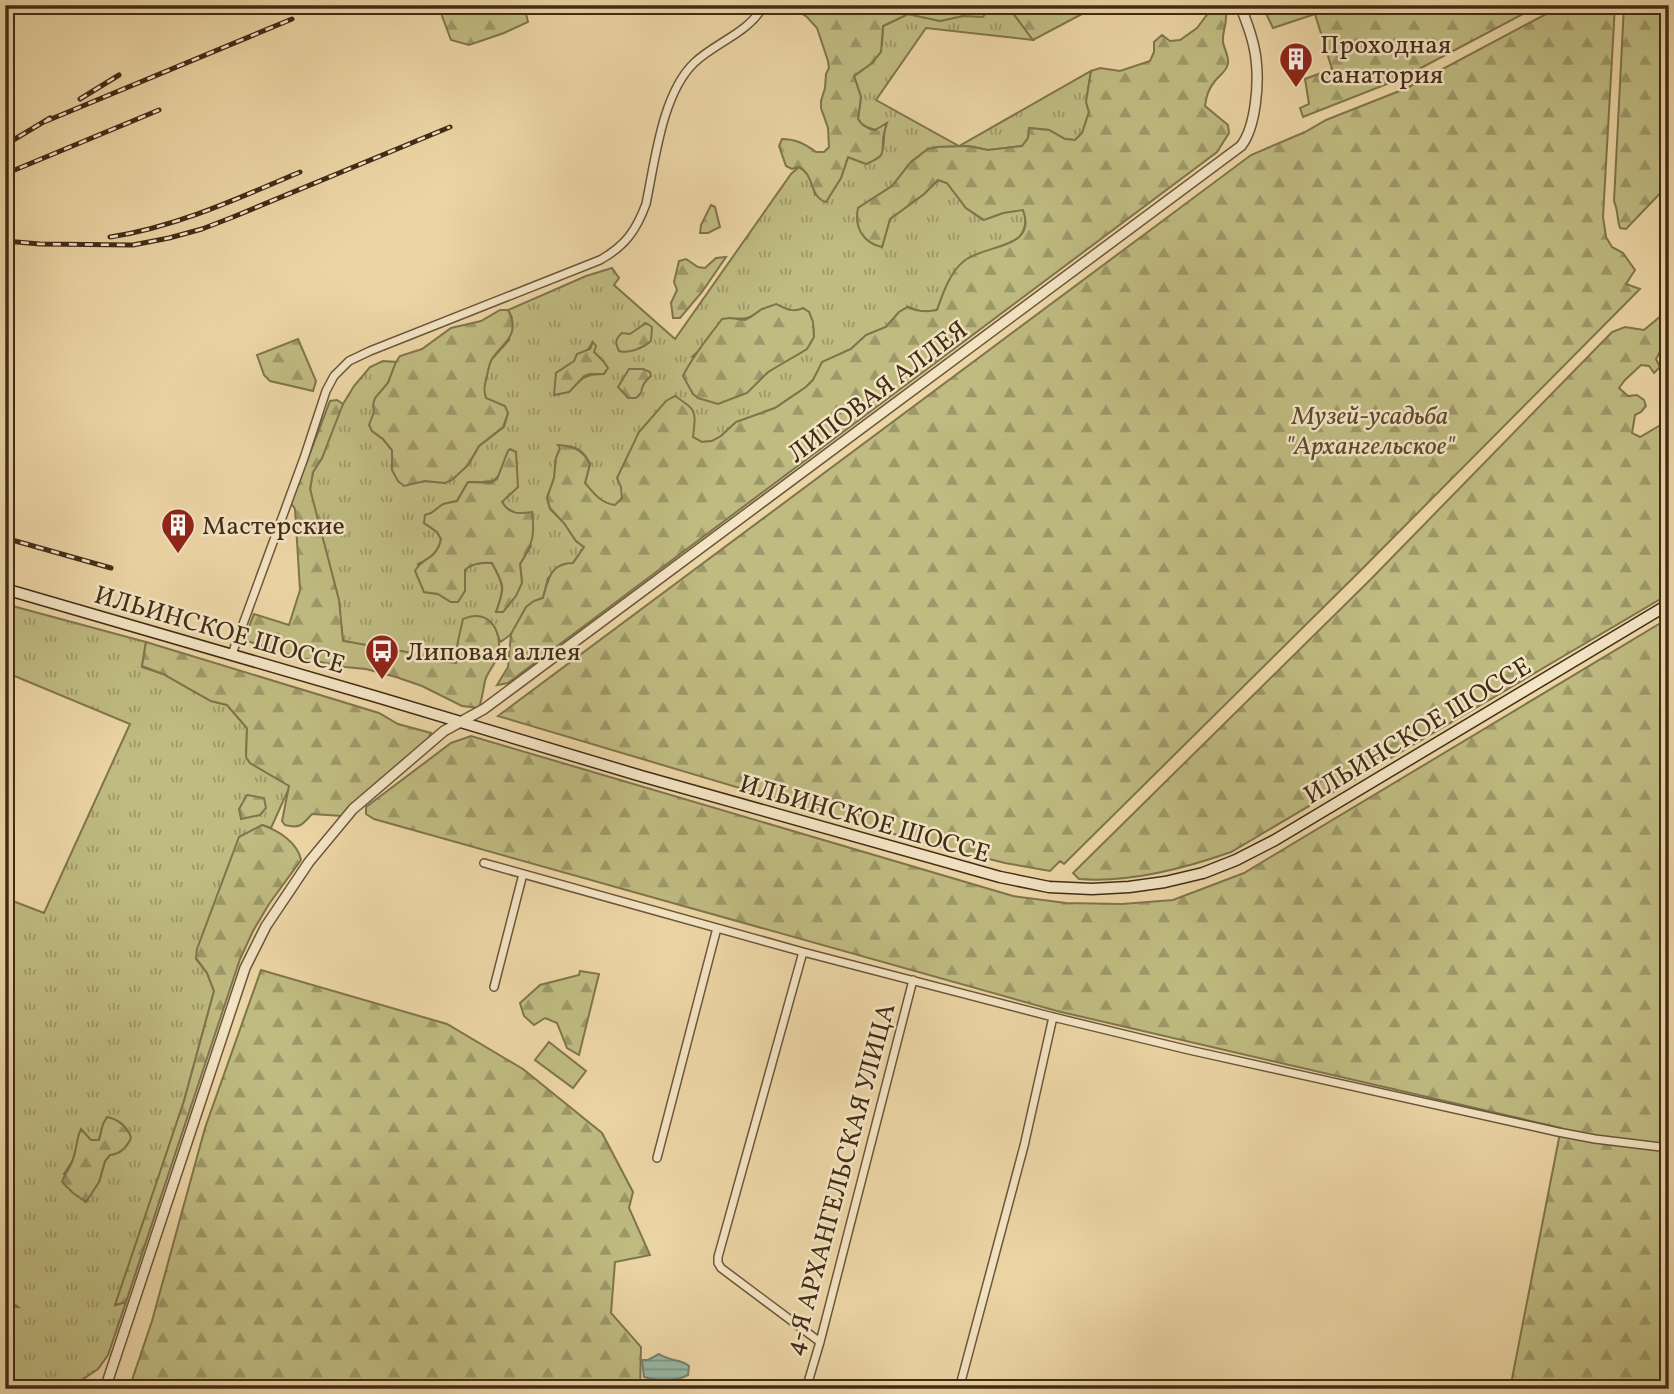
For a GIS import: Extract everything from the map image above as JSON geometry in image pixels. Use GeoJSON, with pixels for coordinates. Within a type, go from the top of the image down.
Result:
{"type":"FeatureCollection","features":[{"type":"Feature","properties":{"kind":"main road","name":"ИЛЬИНСКОЕ ШОССЕ"},"geometry":{"type":"LineString","coordinates":[[5,589],[461,721],[640,776],[1000,877],[1049,887],[1093,889],[1165,882],[1203,873],[1236,860],[1669,604]]}},
{"type":"Feature","properties":{"kind":"street"},"geometry":{"type":"LineString","coordinates":[[232,654],[334,376],[349,361],[370,351],[600,260],[617,250],[640,219],[646,204],[668,106],[675,88],[696,62],[736,34],[758,15],[764,5]]}},
{"type":"Feature","properties":{"kind":"street","name":"ЛИПОВАЯ АЛЛЕЯ"},"geometry":{"type":"LineString","coordinates":[[105,1389],[245,968],[266,926],[309,862],[353,809],[444,732],[484,709],[574,643],[1241,146],[1255,112],[1256,60],[1240,5]]}},
{"type":"Feature","properties":{"kind":"street"},"geometry":{"type":"LineString","coordinates":[[484,863],[803,952],[1189,1050],[1558,1132],[1669,1148]]}},
{"type":"Feature","properties":{"kind":"street"},"geometry":{"type":"LineString","coordinates":[[494,987],[523,874]]}},
{"type":"Feature","properties":{"kind":"street"},"geometry":{"type":"LineString","coordinates":[[657,1158],[717,928]]}},
{"type":"Feature","properties":{"kind":"street"},"geometry":{"type":"LineString","coordinates":[[803,952],[718,1263],[721,1268],[820,1342]]}},
{"type":"Feature","properties":{"kind":"street","name":"4-Я АРХАНГЕЛЬСКАЯ УЛИЦА"},"geometry":{"type":"LineString","coordinates":[[806,1389],[913,979]]}},
{"type":"Feature","properties":{"kind":"street"},"geometry":{"type":"LineString","coordinates":[[959,1389],[1024,1146],[1053,1017]]}},
{"type":"Feature","properties":{"kind":"green space"},"geometry":{"type":"Polygon","coordinates":[[[438,5],[524,5],[528,22],[469,45],[451,40],[438,5]]]}},
{"type":"Feature","properties":{"kind":"green space"},"geometry":{"type":"Polygon","coordinates":[[[797,5],[991,5],[983,17],[963,16],[940,21],[908,14],[883,26],[881,52],[872,63],[854,76],[861,97],[858,119],[865,127],[875,130],[887,123],[882,154],[866,164],[848,157],[841,178],[826,202],[817,196],[804,171],[799,167],[792,169],[786,166],[779,146],[782,139],[800,143],[816,152],[824,152],[829,147],[828,128],[821,108],[828,61],[817,28],[796,10],[797,5]]]}},
{"type":"Feature","properties":{"kind":"green space"},"geometry":{"type":"Polygon","coordinates":[[[991,5],[1007,5],[1033,40],[926,28],[876,100],[959,146],[1091,71],[1086,102],[1089,112],[1082,133],[1075,140],[1065,139],[1049,130],[1029,128],[1028,138],[1022,146],[988,150],[968,146],[928,149],[911,162],[892,186],[858,208],[882,247],[890,219],[938,180],[947,183],[966,208],[983,220],[1023,209],[1025,224],[1019,238],[945,289],[937,310],[922,311],[908,307],[899,312],[886,327],[866,335],[851,349],[823,362],[806,387],[775,408],[736,422],[712,441],[702,442],[693,437],[639,432],[629,456],[622,498],[615,506],[601,500],[585,483],[590,464],[585,455],[574,448],[560,448],[547,498],[550,509],[584,547],[573,563],[548,578],[543,598],[530,604],[514,630],[500,642],[495,628],[458,641],[456,663],[343,641],[310,489],[313,472],[322,458],[337,416],[354,386],[370,367],[383,361],[396,362],[388,383],[375,399],[372,431],[392,450],[392,470],[404,485],[425,481],[445,483],[468,465],[479,446],[504,427],[508,413],[486,398],[483,391],[490,361],[509,340],[512,318],[508,310],[586,276],[612,268],[619,278],[614,285],[675,339],[791,174],[799,167],[802,169],[810,179],[815,195],[833,189],[841,178],[848,157],[866,164],[882,153],[886,124],[876,130],[858,119],[861,97],[854,76],[872,63],[882,45],[883,26],[908,14],[940,21],[963,16],[983,16],[991,5]],[[762,309],[746,318],[722,320],[692,357],[746,393],[767,373],[804,350],[813,336],[809,312],[762,309]],[[592,343],[586,352],[556,373],[569,392],[584,378],[604,374],[604,362],[594,352],[592,343]],[[508,451],[499,474],[493,481],[468,482],[457,501],[438,508],[424,523],[437,532],[441,539],[433,554],[418,564],[424,592],[438,594],[451,602],[465,591],[465,570],[477,564],[492,563],[502,587],[496,612],[522,583],[520,564],[531,546],[517,514],[505,507],[502,501],[508,451]]]}},
{"type":"Feature","properties":{"kind":"green space"},"geometry":{"type":"Polygon","coordinates":[[[1007,5],[1099,5],[1033,40],[1007,5]]]}},
{"type":"Feature","properties":{"kind":"green space"},"geometry":{"type":"Polygon","coordinates":[[[1262,5],[1540,5],[1402,78],[1303,117],[1300,108],[1309,104],[1305,79],[1332,69],[1315,14],[1273,28],[1262,5]]]}},
{"type":"Feature","properties":{"kind":"green space","name":"Музей-усадьба \"Архангельское\""},"geometry":{"type":"Polygon","coordinates":[[[1563,5],[1615,5],[1603,217],[1606,237],[1612,247],[1623,253],[1635,270],[1626,284],[1640,289],[1064,864],[1060,861],[1050,871],[1005,863],[914,840],[498,716],[1251,155],[1326,120],[1407,88],[1563,5]]]}},
{"type":"Feature","properties":{"kind":"green space"},"geometry":{"type":"Polygon","coordinates":[[[1624,5],[1669,5],[1669,184],[1626,229],[1620,228],[1614,201],[1624,5]]]}},
{"type":"Feature","properties":{"kind":"green space"},"geometry":{"type":"Polygon","coordinates":[[[1219,8],[1226,14],[1223,42],[1228,63],[1225,71],[1209,89],[1205,106],[1228,125],[1229,133],[1217,152],[508,683],[497,685],[508,667],[511,634],[526,607],[543,598],[555,569],[573,563],[584,547],[550,508],[547,498],[554,478],[560,448],[558,445],[573,448],[584,455],[590,464],[585,483],[602,500],[615,505],[622,498],[617,478],[639,432],[666,401],[675,396],[688,405],[694,416],[693,437],[702,442],[712,441],[736,422],[775,408],[806,387],[813,380],[822,362],[851,349],[866,335],[886,327],[899,312],[908,307],[922,311],[937,310],[951,277],[964,261],[1007,244],[1023,232],[1026,223],[1023,210],[984,220],[966,208],[947,183],[938,180],[890,219],[882,247],[870,242],[861,233],[857,222],[858,208],[892,186],[911,162],[928,149],[968,146],[988,150],[1022,146],[1028,138],[1029,128],[1049,130],[1065,139],[1075,140],[1082,133],[1089,112],[1086,102],[1091,71],[1100,68],[1120,71],[1150,61],[1154,42],[1162,35],[1170,41],[1180,40],[1197,28],[1209,12],[1219,8]]]}},
{"type":"Feature","properties":{"kind":"green space"},"geometry":{"type":"Polygon","coordinates":[[[711,205],[715,207],[720,227],[708,233],[700,233],[701,225],[711,205]]]}},
{"type":"Feature","properties":{"kind":"green space"},"geometry":{"type":"Polygon","coordinates":[[[726,257],[680,318],[673,318],[671,303],[677,290],[674,282],[679,261],[686,259],[705,268],[716,258],[726,257]]]}},
{"type":"Feature","properties":{"kind":"green space"},"geometry":{"type":"Polygon","coordinates":[[[776,304],[786,309],[803,308],[809,312],[814,337],[807,349],[768,372],[747,393],[718,404],[693,394],[683,376],[722,319],[745,320],[776,304]]]}},
{"type":"Feature","properties":{"kind":"green space"},"geometry":{"type":"Polygon","coordinates":[[[500,310],[508,310],[512,319],[512,332],[491,361],[484,389],[486,398],[505,406],[508,413],[503,427],[479,446],[468,465],[452,480],[445,483],[425,481],[404,486],[392,470],[392,450],[369,425],[375,398],[388,383],[400,356],[422,349],[451,328],[481,321],[500,310]]]}},
{"type":"Feature","properties":{"kind":"green space"},"geometry":{"type":"Polygon","coordinates":[[[1669,313],[1669,343],[1656,359],[1660,367],[1654,373],[1649,366],[1641,365],[1619,388],[1628,396],[1637,395],[1644,400],[1646,406],[1635,415],[1632,433],[1640,437],[1664,423],[1669,425],[1669,594],[1231,852],[1137,877],[1079,879],[1073,873],[1369,581],[1612,332],[1625,327],[1644,330],[1669,313]]]}},
{"type":"Feature","properties":{"kind":"green space"},"geometry":{"type":"Polygon","coordinates":[[[646,323],[652,327],[651,341],[636,350],[619,351],[616,341],[620,335],[630,334],[646,323]]]}},
{"type":"Feature","properties":{"kind":"green space"},"geometry":{"type":"Polygon","coordinates":[[[298,339],[316,381],[313,391],[270,381],[264,375],[257,355],[298,339]]]}},
{"type":"Feature","properties":{"kind":"green space"},"geometry":{"type":"Polygon","coordinates":[[[593,342],[596,346],[594,352],[608,368],[604,374],[584,376],[569,392],[554,395],[556,373],[574,361],[577,354],[590,349],[593,342]]]}},
{"type":"Feature","properties":{"kind":"green space"},"geometry":{"type":"Polygon","coordinates":[[[629,369],[643,369],[650,372],[651,376],[636,398],[628,398],[618,387],[629,369]]]}},
{"type":"Feature","properties":{"kind":"green space"},"geometry":{"type":"Polygon","coordinates":[[[337,400],[343,404],[322,458],[313,472],[310,489],[339,600],[343,641],[456,663],[463,619],[474,616],[487,619],[496,629],[499,650],[486,678],[479,708],[462,706],[422,686],[396,677],[296,657],[244,640],[254,614],[289,625],[300,590],[295,509],[291,503],[330,401],[337,400]]]}},
{"type":"Feature","properties":{"kind":"green space"},"geometry":{"type":"Polygon","coordinates":[[[510,449],[516,452],[518,487],[502,502],[515,513],[532,512],[533,527],[530,545],[520,564],[522,583],[516,596],[503,612],[496,612],[502,587],[492,563],[474,564],[465,570],[465,591],[458,602],[424,592],[415,571],[433,555],[441,539],[437,532],[424,523],[425,515],[443,504],[457,501],[468,482],[491,483],[497,479],[510,449]]]}},
{"type":"Feature","properties":{"kind":"green space"},"geometry":{"type":"Polygon","coordinates":[[[5,604],[146,642],[142,667],[163,674],[211,701],[227,705],[247,728],[246,757],[250,763],[290,786],[271,828],[262,825],[196,959],[207,973],[214,991],[184,1101],[116,1305],[126,1302],[108,1355],[98,1369],[77,1383],[38,1389],[5,1389],[5,1306],[18,1307],[5,1297],[5,898],[44,913],[130,724],[5,672],[5,604]],[[103,1124],[99,1140],[91,1141],[81,1130],[73,1160],[64,1174],[99,1182],[105,1161],[110,1155],[103,1124]]]}},
{"type":"Feature","properties":{"kind":"green space"},"geometry":{"type":"Polygon","coordinates":[[[1669,618],[1669,1389],[1510,1389],[1561,1128],[1057,1011],[374,819],[366,814],[366,807],[451,743],[471,736],[1013,896],[1066,903],[1122,904],[1173,900],[1244,873],[1669,618]]]}},
{"type":"Feature","properties":{"kind":"green space"},"geometry":{"type":"Polygon","coordinates":[[[146,642],[379,713],[398,724],[431,733],[427,741],[376,783],[342,816],[312,814],[300,825],[285,825],[282,821],[289,786],[250,763],[246,757],[247,728],[227,705],[211,701],[163,674],[142,666],[146,642]]]}},
{"type":"Feature","properties":{"kind":"green space"},"geometry":{"type":"Polygon","coordinates":[[[247,795],[264,798],[266,808],[260,815],[241,819],[239,809],[247,795]]]}},
{"type":"Feature","properties":{"kind":"green space"},"geometry":{"type":"Polygon","coordinates":[[[262,825],[286,838],[296,848],[301,860],[269,904],[240,959],[126,1302],[115,1305],[184,1101],[214,991],[207,973],[196,958],[197,949],[239,837],[262,825]]]}},
{"type":"Feature","properties":{"kind":"green space"},"geometry":{"type":"Polygon","coordinates":[[[261,970],[447,1024],[523,1069],[602,1133],[633,1192],[629,1208],[650,1255],[615,1262],[611,1313],[641,1347],[640,1389],[129,1389],[152,1321],[205,1128],[261,970]]]}},
{"type":"Feature","properties":{"kind":"green space"},"geometry":{"type":"Polygon","coordinates":[[[580,971],[599,974],[579,1055],[567,1048],[557,1023],[545,1018],[534,1025],[524,1016],[520,1003],[540,985],[579,975],[580,971]]]}},
{"type":"Feature","properties":{"kind":"green space"},"geometry":{"type":"Polygon","coordinates":[[[549,1042],[586,1071],[573,1088],[535,1060],[549,1042]]]}},
{"type":"Feature","properties":{"kind":"green space"},"geometry":{"type":"Polygon","coordinates":[[[107,1117],[122,1124],[131,1138],[123,1150],[110,1155],[105,1161],[99,1182],[86,1202],[62,1182],[72,1162],[81,1129],[91,1140],[99,1140],[107,1117]]]}},
{"type":"Feature","properties":{"kind":"shaded area"},"geometry":{"type":"Polygon","coordinates":[[[659,1354],[689,1366],[688,1375],[666,1380],[644,1377],[642,1360],[659,1354]]]}},
{"type":"Feature","properties":{"kind":"railway"},"geometry":{"type":"LineString","coordinates":[[44,122],[292,19]]}},
{"type":"Feature","properties":{"kind":"railway"},"geometry":{"type":"LineString","coordinates":[[80,99],[119,75]]}},
{"type":"Feature","properties":{"kind":"railway"},"geometry":{"type":"LineString","coordinates":[[5,174],[159,110]]}},
{"type":"Feature","properties":{"kind":"railway"},"geometry":{"type":"LineString","coordinates":[[5,145],[50,118]]}},
{"type":"Feature","properties":{"kind":"railway"},"geometry":{"type":"LineString","coordinates":[[5,241],[133,245],[169,238],[233,217],[450,127]]}},
{"type":"Feature","properties":{"kind":"railway"},"geometry":{"type":"LineString","coordinates":[[110,237],[183,219],[300,172]]}},
{"type":"Feature","properties":{"kind":"railway"},"geometry":{"type":"LineString","coordinates":[[5,538],[111,568]]}},
{"type":"Feature","properties":{"kind":"place","name":"Проходная санатория"},"geometry":{"type":"Point","coordinates":[1296,89]}},
{"type":"Feature","properties":{"kind":"place","name":"Мастерские"},"geometry":{"type":"Point","coordinates":[178,555]}},
{"type":"Feature","properties":{"kind":"place","name":"Липовая аллея"},"geometry":{"type":"Point","coordinates":[382,681]}}]}
